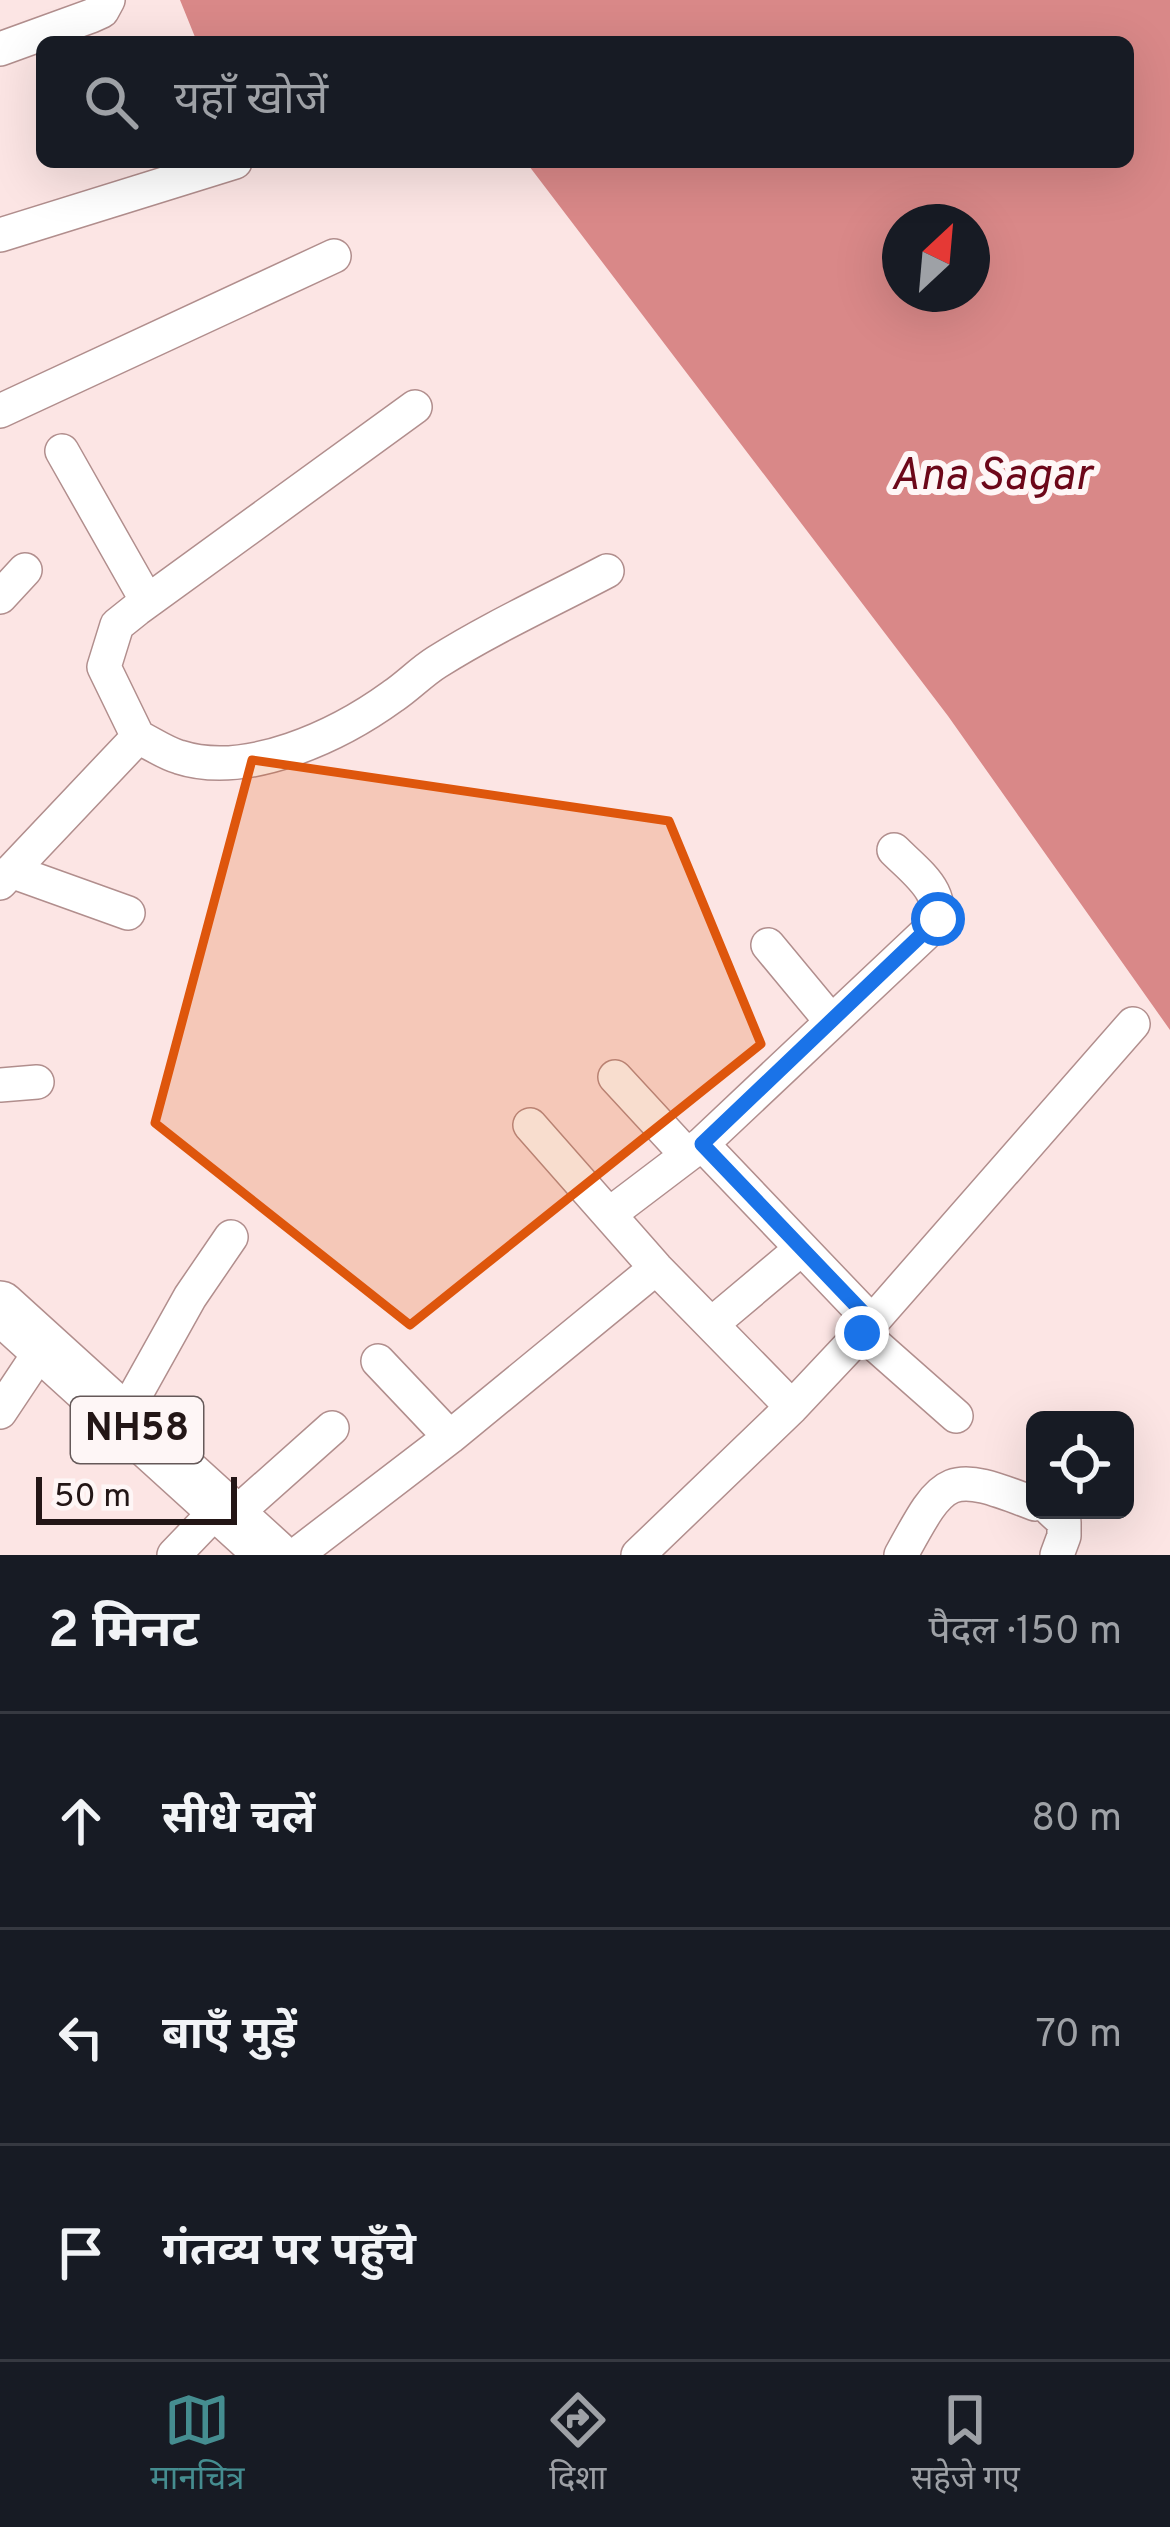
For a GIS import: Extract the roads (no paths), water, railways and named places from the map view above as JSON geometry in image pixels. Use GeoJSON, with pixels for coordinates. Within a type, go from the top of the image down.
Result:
{"type":"FeatureCollection","features":[{"type":"Feature","properties":{"kind":"highway","name":"NH58"},"geometry":{"type":"LineString","coordinates":[[16,1331],[123,1417],[238,1533]]}},
{"type":"Feature","properties":{"kind":"street"},"geometry":{"type":"LineString","coordinates":[[36,36],[92,16],[108,0]]}},
{"type":"Feature","properties":{"kind":"street"},"geometry":{"type":"LineString","coordinates":[[0,49],[36,36]]}},
{"type":"Feature","properties":{"kind":"street"},"geometry":{"type":"LineString","coordinates":[[0,235],[216,168]]}},
{"type":"Feature","properties":{"kind":"street"},"geometry":{"type":"LineString","coordinates":[[0,411],[334,256]]}},
{"type":"Feature","properties":{"kind":"street"},"geometry":{"type":"LineString","coordinates":[[415,406],[117,625],[104,668],[138,736],[178,757],[219,764],[254,761],[298,748],[390,699],[433,664],[607,571]]}},
{"type":"Feature","properties":{"kind":"street"},"geometry":{"type":"LineString","coordinates":[[62,451],[147,602]]}},
{"type":"Feature","properties":{"kind":"street"},"geometry":{"type":"LineString","coordinates":[[0,598],[25,570]]}},
{"type":"Feature","properties":{"kind":"street"},"geometry":{"type":"LineString","coordinates":[[128,914],[6,877],[138,736]]}},
{"type":"Feature","properties":{"kind":"street"},"geometry":{"type":"LineString","coordinates":[[611,1213],[694,1149],[938,919],[932,888],[894,850]]}},
{"type":"Feature","properties":{"kind":"street"},"geometry":{"type":"LineString","coordinates":[[769,945],[831,1021]]}},
{"type":"Feature","properties":{"kind":"street"},"geometry":{"type":"LineString","coordinates":[[638,1555],[792,1407],[867,1327],[1132,1024]]}},
{"type":"Feature","properties":{"kind":"street"},"geometry":{"type":"LineString","coordinates":[[615,1077],[801,1249],[867,1327],[956,1416]]}},
{"type":"Feature","properties":{"kind":"street"},"geometry":{"type":"LineString","coordinates":[[0,1085],[38,1082]]}},
{"type":"Feature","properties":{"kind":"street"},"geometry":{"type":"LineString","coordinates":[[530,1125],[656,1268],[792,1407]]}},
{"type":"Feature","properties":{"kind":"street"},"geometry":{"type":"LineString","coordinates":[[123,1417],[190,1297],[231,1237]]}},
{"type":"Feature","properties":{"kind":"street"},"geometry":{"type":"LineString","coordinates":[[712,1323],[801,1249]]}},
{"type":"Feature","properties":{"kind":"street"},"geometry":{"type":"LineString","coordinates":[[296,1555],[450,1437],[656,1268]]}},
{"type":"Feature","properties":{"kind":"street"},"geometry":{"type":"LineString","coordinates":[[0,1412],[16,1331]]}},
{"type":"Feature","properties":{"kind":"street"},"geometry":{"type":"LineString","coordinates":[[379,1361],[450,1437]]}},
{"type":"Feature","properties":{"kind":"street"},"geometry":{"type":"LineString","coordinates":[[174,1555],[238,1533],[332,1428]]}},
{"type":"Feature","properties":{"kind":"street"},"geometry":{"type":"LineString","coordinates":[[901,1555],[937,1495],[953,1483],[969,1481],[1026,1501]]}},
{"type":"Feature","properties":{"kind":"street"},"geometry":{"type":"LineString","coordinates":[[1057,1555],[1064,1536],[1061,1519]]}},
{"type":"Feature","properties":{"kind":"water","name":"Ana Sagar"},"geometry":{"type":"Polygon","coordinates":[[[180,0],[1170,0],[1170,1030],[948,716],[531,168],[1134,168],[1134,36],[195,36],[180,0]]]}}]}
